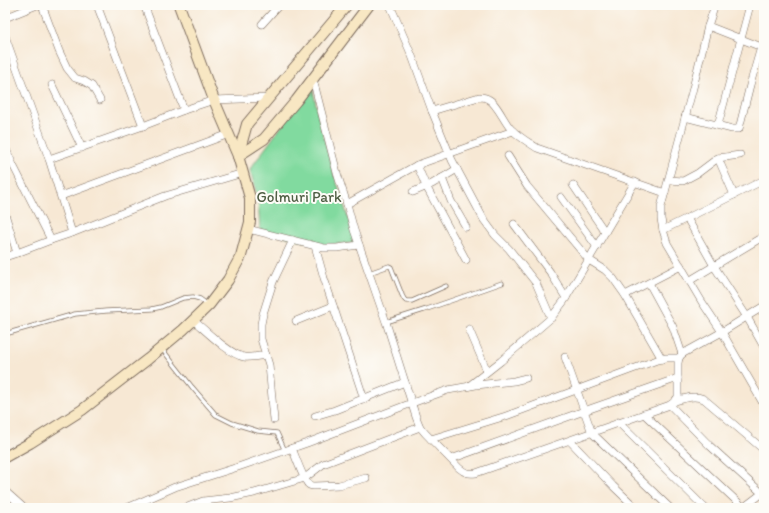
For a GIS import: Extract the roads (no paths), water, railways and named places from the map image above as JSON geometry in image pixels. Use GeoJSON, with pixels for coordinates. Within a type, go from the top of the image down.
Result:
{"type":"FeatureCollection","features":[{"type":"Feature","properties":{"kind":"street"},"geometry":{"type":"LineString","coordinates":[[5,18],[38,5]]}},
{"type":"Feature","properties":{"kind":"street"},"geometry":{"type":"LineString","coordinates":[[42,5],[59,51],[70,73],[75,78],[92,86],[100,100]]}},
{"type":"Feature","properties":{"kind":"street"},"geometry":{"type":"LineString","coordinates":[[97,5],[143,126]]}},
{"type":"Feature","properties":{"kind":"street"},"geometry":{"type":"LineString","coordinates":[[144,5],[184,110]]}},
{"type":"Feature","properties":{"kind":"street"},"geometry":{"type":"LineString","coordinates":[[5,457],[82,410],[162,348],[209,305],[228,280],[241,256],[250,222],[250,198],[238,156],[214,100],[179,5]]}},
{"type":"Feature","properties":{"kind":"street"},"geometry":{"type":"LineString","coordinates":[[262,24],[279,5]]}},
{"type":"Feature","properties":{"kind":"street"},"geometry":{"type":"LineString","coordinates":[[238,156],[247,124],[347,5]]}},
{"type":"Feature","properties":{"kind":"street"},"geometry":{"type":"LineString","coordinates":[[238,156],[264,139],[296,101],[369,5]]}},
{"type":"Feature","properties":{"kind":"street"},"geometry":{"type":"LineString","coordinates":[[390,5],[412,56],[449,153],[457,169],[484,220],[495,235],[510,249],[536,283],[550,318]]}},
{"type":"Feature","properties":{"kind":"street"},"geometry":{"type":"LineString","coordinates":[[715,5],[708,26],[668,180],[661,219],[667,243],[702,302],[722,332],[764,405]]}},
{"type":"Feature","properties":{"kind":"street"},"geometry":{"type":"LineString","coordinates":[[718,125],[750,5]]}},
{"type":"Feature","properties":{"kind":"street"},"geometry":{"type":"LineString","coordinates":[[685,117],[732,129],[739,129],[750,85],[763,47],[708,26]]}},
{"type":"Feature","properties":{"kind":"street"},"geometry":{"type":"LineString","coordinates":[[5,36],[49,159],[72,233]]}},
{"type":"Feature","properties":{"kind":"street"},"geometry":{"type":"LineString","coordinates":[[313,79],[337,173],[354,230],[386,322],[416,417],[420,427],[465,472],[470,474],[476,473],[691,397],[704,399],[764,450]]}},
{"type":"Feature","properties":{"kind":"street"},"geometry":{"type":"LineString","coordinates":[[52,85],[82,148]]}},
{"type":"Feature","properties":{"kind":"street"},"geometry":{"type":"LineString","coordinates":[[432,111],[479,97],[490,99],[510,128],[520,137],[537,148],[665,193]]}},
{"type":"Feature","properties":{"kind":"street"},"geometry":{"type":"LineString","coordinates":[[49,159],[214,100],[269,98]]}},
{"type":"Feature","properties":{"kind":"street"},"geometry":{"type":"LineString","coordinates":[[347,204],[417,165],[513,131]]}},
{"type":"Feature","properties":{"kind":"street"},"geometry":{"type":"LineString","coordinates":[[60,196],[228,134]]}},
{"type":"Feature","properties":{"kind":"street"},"geometry":{"type":"LineString","coordinates":[[5,147],[51,240]]}},
{"type":"Feature","properties":{"kind":"street"},"geometry":{"type":"LineString","coordinates":[[668,180],[683,181],[698,173],[718,158],[740,155]]}},
{"type":"Feature","properties":{"kind":"street"},"geometry":{"type":"LineString","coordinates":[[508,156],[527,186],[589,260],[605,270],[613,278],[662,359]]}},
{"type":"Feature","properties":{"kind":"street"},"geometry":{"type":"LineString","coordinates":[[718,158],[734,195]]}},
{"type":"Feature","properties":{"kind":"street"},"geometry":{"type":"LineString","coordinates":[[417,165],[426,186],[466,260]]}},
{"type":"Feature","properties":{"kind":"street"},"geometry":{"type":"LineString","coordinates":[[412,192],[457,169]]}},
{"type":"Feature","properties":{"kind":"street"},"geometry":{"type":"LineString","coordinates":[[5,257],[72,233],[165,196],[243,173]]}},
{"type":"Feature","properties":{"kind":"street"},"geometry":{"type":"LineString","coordinates":[[442,178],[451,201],[466,227]]}},
{"type":"Feature","properties":{"kind":"street"},"geometry":{"type":"LineString","coordinates":[[663,230],[764,180]]}},
{"type":"Feature","properties":{"kind":"street"},"geometry":{"type":"LineString","coordinates":[[468,386],[501,361],[550,318],[566,298],[635,182]]}},
{"type":"Feature","properties":{"kind":"street"},"geometry":{"type":"LineString","coordinates":[[573,185],[605,232]]}},
{"type":"Feature","properties":{"kind":"street"},"geometry":{"type":"LineString","coordinates":[[561,197],[597,247]]}},
{"type":"Feature","properties":{"kind":"street"},"geometry":{"type":"LineString","coordinates":[[5,214],[17,253]]}},
{"type":"Feature","properties":{"kind":"street"},"geometry":{"type":"LineString","coordinates":[[687,218],[714,266],[764,347]]}},
{"type":"Feature","properties":{"kind":"street"},"geometry":{"type":"LineString","coordinates":[[514,224],[550,272],[566,298]]}},
{"type":"Feature","properties":{"kind":"street"},"geometry":{"type":"LineString","coordinates":[[248,229],[324,248],[359,245]]}},
{"type":"Feature","properties":{"kind":"street"},"geometry":{"type":"LineString","coordinates":[[689,280],[764,236]]}},
{"type":"Feature","properties":{"kind":"street"},"geometry":{"type":"LineString","coordinates":[[274,420],[269,371],[266,354],[261,339],[261,328],[263,314],[273,282],[293,240]]}},
{"type":"Feature","properties":{"kind":"street"},"geometry":{"type":"LineString","coordinates":[[315,246],[364,399]]}},
{"type":"Feature","properties":{"kind":"street"},"geometry":{"type":"LineString","coordinates":[[625,296],[681,266]]}},
{"type":"Feature","properties":{"kind":"street"},"geometry":{"type":"LineString","coordinates":[[649,283],[673,327],[680,356],[678,363],[678,397],[673,403]]}},
{"type":"Feature","properties":{"kind":"street"},"geometry":{"type":"LineString","coordinates":[[296,321],[333,306]]}},
{"type":"Feature","properties":{"kind":"street"},"geometry":{"type":"LineString","coordinates":[[431,439],[506,416],[657,360],[680,356],[764,306]]}},
{"type":"Feature","properties":{"kind":"street"},"geometry":{"type":"LineString","coordinates":[[193,320],[236,355],[247,357],[266,354]]}},
{"type":"Feature","properties":{"kind":"street"},"geometry":{"type":"LineString","coordinates":[[469,329],[488,371]]}},
{"type":"Feature","properties":{"kind":"street"},"geometry":{"type":"LineString","coordinates":[[565,357],[592,433],[670,508]]}},
{"type":"Feature","properties":{"kind":"street"},"geometry":{"type":"LineString","coordinates":[[127,508],[175,487],[288,450],[448,390],[526,378]]}},
{"type":"Feature","properties":{"kind":"street"},"geometry":{"type":"LineString","coordinates":[[451,459],[678,378]]}},
{"type":"Feature","properties":{"kind":"street"},"geometry":{"type":"LineString","coordinates":[[316,416],[364,399],[405,382]]}},
{"type":"Feature","properties":{"kind":"street"},"geometry":{"type":"LineString","coordinates":[[644,414],[744,508],[763,493],[710,446],[673,403]]}},
{"type":"Feature","properties":{"kind":"street"},"geometry":{"type":"LineString","coordinates":[[618,422],[705,508]]}},
{"type":"Feature","properties":{"kind":"street"},"geometry":{"type":"LineString","coordinates":[[185,508],[203,500],[230,498],[254,493],[305,478],[323,464],[420,427]]}},
{"type":"Feature","properties":{"kind":"street"},"geometry":{"type":"LineString","coordinates":[[570,441],[636,508]]}},
{"type":"Feature","properties":{"kind":"street"},"geometry":{"type":"LineString","coordinates":[[288,450],[310,485],[340,485],[366,478]]}},
{"type":"Feature","properties":{"kind":"street"},"geometry":{"type":"LineString","coordinates":[[5,491],[24,508]]}},
{"type":"Feature","properties":{"kind":"lane"},"geometry":{"type":"LineString","coordinates":[[369,273],[385,266],[391,267],[402,295],[406,301],[412,301],[446,286]]}},
{"type":"Feature","properties":{"kind":"lane"},"geometry":{"type":"LineString","coordinates":[[386,322],[502,282]]}},
{"type":"Feature","properties":{"kind":"lane"},"geometry":{"type":"LineString","coordinates":[[5,334],[75,314],[160,307],[183,298],[193,297],[200,299],[209,305]]}},
{"type":"Feature","properties":{"kind":"lane"},"geometry":{"type":"LineString","coordinates":[[162,348],[216,415],[232,423],[258,431],[277,433],[288,450]]}},
{"type":"Feature","properties":{"kind":"park label","name":"Golmuri Park"},"geometry":{"type":"Point","coordinates":[299,197]}}]}
